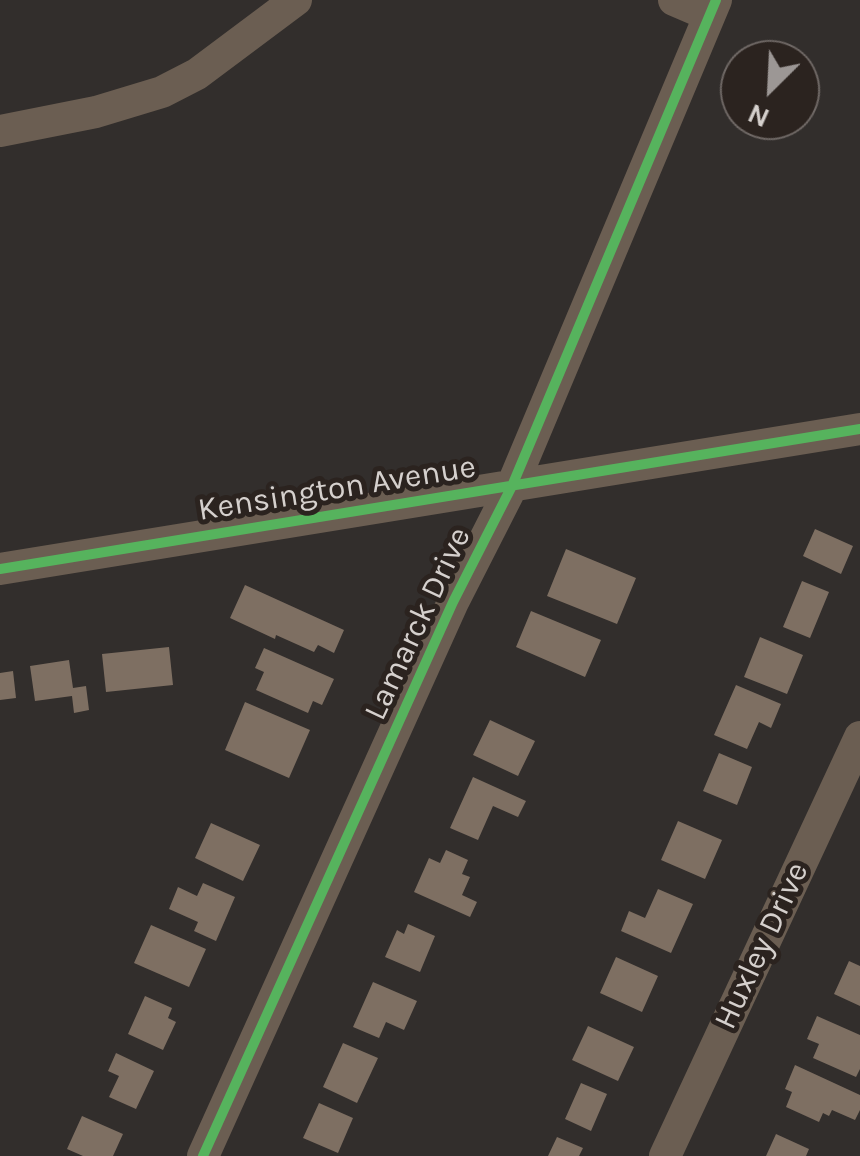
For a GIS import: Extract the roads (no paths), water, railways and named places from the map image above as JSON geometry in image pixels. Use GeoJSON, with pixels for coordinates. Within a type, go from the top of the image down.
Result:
{"type":"FeatureCollection","features":[{"type":"Feature","properties":{"kind":"street"},"geometry":{"type":"LineString","coordinates":[[0,131],[96,112],[162,92],[197,74],[296,0]]}},
{"type":"Feature","properties":{"kind":"street"},"geometry":{"type":"LineString","coordinates":[[674,0],[713,8]]}},
{"type":"Feature","properties":{"kind":"street","name":"Lamarck Drive"},"geometry":{"type":"LineString","coordinates":[[203,1156],[453,602],[512,486],[713,8]]}},
{"type":"Feature","properties":{"kind":"street","name":"Kensington Avenue"},"geometry":{"type":"LineString","coordinates":[[0,569],[860,429]]}},
{"type":"Feature","properties":{"kind":"street","name":"Huxley Drive"},"geometry":{"type":"LineString","coordinates":[[665,1156],[860,736]]}}]}
